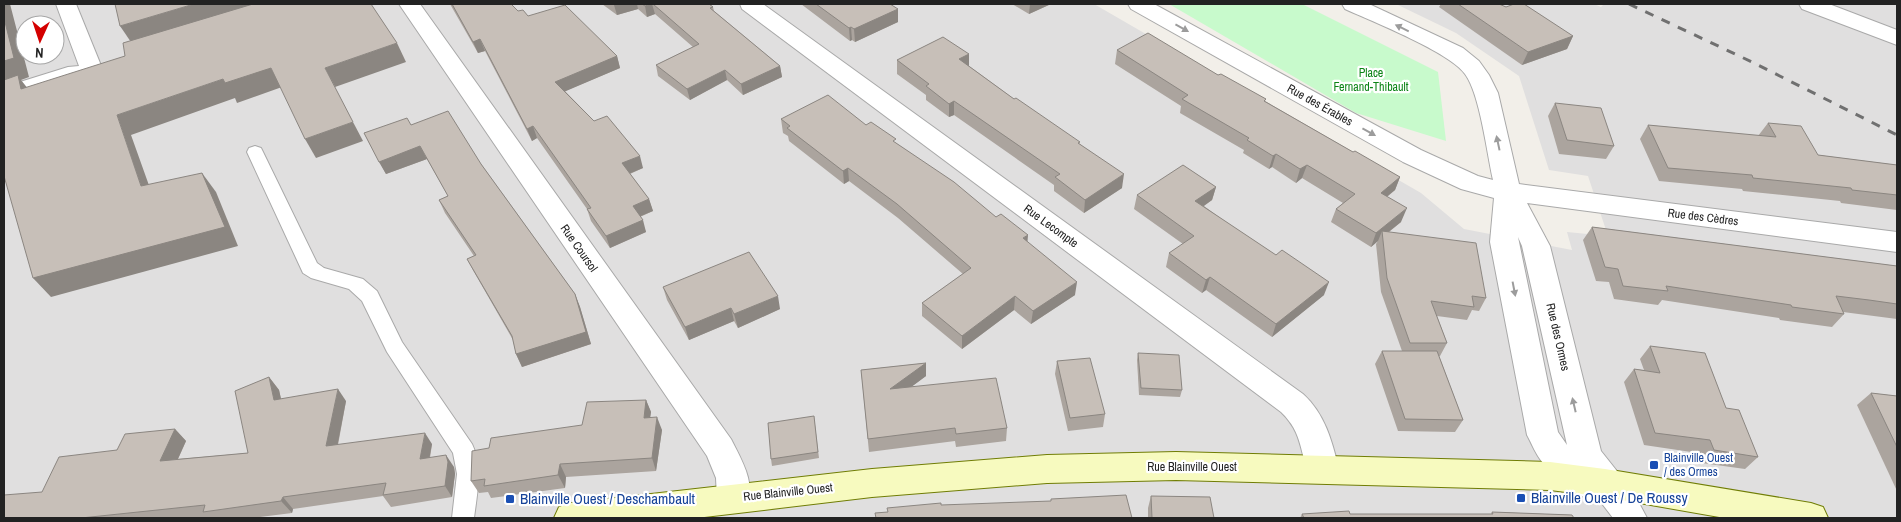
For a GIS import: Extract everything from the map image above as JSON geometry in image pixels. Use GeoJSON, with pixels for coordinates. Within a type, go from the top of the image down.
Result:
{"type":"FeatureCollection","features":[{"type":"Feature","properties":{"kind":"street"},"geometry":{"type":"LineString","coordinates":[[4,95],[99,65],[66,4]]}},
{"type":"Feature","properties":{"kind":"street","name":"Rue Coursol"},"geometry":{"type":"LineString","coordinates":[[409,4],[720,449],[732,478],[734,498]]}},
{"type":"Feature","properties":{"kind":"street","name":"Rue Lecompte"},"geometry":{"type":"LineString","coordinates":[[750,4],[1292,403],[1308,418],[1322,469]]}},
{"type":"Feature","properties":{"kind":"street","name":"Rue des Érables"},"geometry":{"type":"LineString","coordinates":[[1139,4],[1412,156],[1470,183],[1508,191]]}},
{"type":"Feature","properties":{"kind":"street","name":"Rue des Ormes"},"geometry":{"type":"LineString","coordinates":[[1353,4],[1455,53],[1475,69],[1486,93],[1508,191],[1536,246],[1585,452],[1594,481],[1620,502],[1628,518]]}},
{"type":"Feature","properties":{"kind":"street"},"geometry":{"type":"LineString","coordinates":[[1810,4],[1897,38]]}},
{"type":"Feature","properties":{"kind":"street","name":"Rue des Cèdres"},"geometry":{"type":"LineString","coordinates":[[1508,191],[1897,242]]}},
{"type":"Feature","properties":{"kind":"street","name":"Rue Blainville Ouest"},"geometry":{"type":"LineString","coordinates":[[571,518],[938,476],[1047,469],[1176,466],[1526,475],[1594,481],[1811,518]]}},
{"type":"Feature","properties":{"kind":"lane"},"geometry":{"type":"LineString","coordinates":[[255,152],[310,268],[318,274],[356,284],[370,296],[394,346],[464,451],[468,474],[463,518]]}},
{"type":"Feature","properties":{"kind":"shaded area"},"geometry":{"type":"Polygon","coordinates":[[[4,4],[1094,4],[1421,193],[1464,229],[1572,250],[1567,232],[1608,236],[1588,176],[1549,170],[1519,76],[1456,33],[1396,4],[1594,4],[1601,7],[1604,4],[1897,4],[1897,518],[4,518],[4,4]]]}},
{"type":"Feature","properties":{"kind":"green space","name":"Place Fernand-Thibault"},"geometry":{"type":"Polygon","coordinates":[[[1169,4],[1302,4],[1438,72],[1446,141],[1356,113],[1169,4]]]}},
{"type":"Feature","properties":{"kind":"building"},"geometry":{"type":"Polygon","coordinates":[[[115,4],[194,4],[120,26],[115,4]]]}},
{"type":"Feature","properties":{"kind":"building"},"geometry":{"type":"Polygon","coordinates":[[[253,4],[371,4],[397,43],[325,68],[353,122],[305,139],[271,68],[225,83],[223,79],[117,115],[141,186],[202,173],[225,227],[33,278],[4,176],[4,80],[18,75],[21,89],[125,56],[123,43],[253,4]]]}},
{"type":"Feature","properties":{"kind":"building"},"geometry":{"type":"Polygon","coordinates":[[[452,4],[511,4],[518,11],[523,10],[528,16],[565,5],[617,56],[555,82],[594,121],[607,116],[640,156],[622,163],[649,199],[633,206],[643,220],[606,236],[587,209],[591,208],[533,126],[527,129],[480,39],[473,42],[452,4]]]}},
{"type":"Feature","properties":{"kind":"building"},"geometry":{"type":"Polygon","coordinates":[[[653,4],[709,4],[713,7],[710,8],[780,66],[741,84],[725,70],[687,89],[656,65],[699,44],[653,4]]]}},
{"type":"Feature","properties":{"kind":"building"},"geometry":{"type":"Polygon","coordinates":[[[816,4],[890,4],[898,9],[854,29],[849,28],[816,4]]]}},
{"type":"Feature","properties":{"kind":"building"},"geometry":{"type":"Polygon","coordinates":[[[1458,4],[1499,4],[1506,7],[1514,4],[1524,4],[1573,36],[1528,52],[1458,4]]]}},
{"type":"Feature","properties":{"kind":"building"},"geometry":{"type":"Polygon","coordinates":[[[4,18],[14,58],[4,61],[4,18]]]}},
{"type":"Feature","properties":{"kind":"building"},"geometry":{"type":"Polygon","coordinates":[[[1148,33],[1218,75],[1221,74],[1266,99],[1264,101],[1400,177],[1381,193],[1407,208],[1376,233],[1336,209],[1355,194],[1307,165],[1300,169],[1276,154],[1273,156],[1247,140],[1249,138],[1182,99],[1188,95],[1117,50],[1148,33]]]}},
{"type":"Feature","properties":{"kind":"building"},"geometry":{"type":"Polygon","coordinates":[[[943,37],[969,54],[959,59],[1124,174],[1085,200],[1055,177],[1060,174],[954,101],[949,104],[926,86],[929,84],[897,60],[943,37]]]}},
{"type":"Feature","properties":{"kind":"building"},"geometry":{"type":"Polygon","coordinates":[[[828,95],[866,125],[871,122],[896,139],[893,141],[954,182],[996,217],[1001,214],[1028,235],[1023,238],[1077,282],[1033,311],[1015,296],[962,336],[922,303],[971,268],[897,204],[848,168],[843,171],[787,128],[790,126],[781,119],[828,95]]]}},
{"type":"Feature","properties":{"kind":"building"},"geometry":{"type":"Polygon","coordinates":[[[1555,103],[1601,108],[1614,146],[1567,140],[1555,103]]]}},
{"type":"Feature","properties":{"kind":"building"},"geometry":{"type":"Polygon","coordinates":[[[448,111],[481,164],[575,294],[586,332],[516,354],[512,336],[467,259],[476,255],[439,200],[448,196],[420,146],[379,162],[364,133],[407,118],[411,125],[448,111]]]}},
{"type":"Feature","properties":{"kind":"building"},"geometry":{"type":"Polygon","coordinates":[[[1768,123],[1801,126],[1818,155],[1897,165],[1897,195],[1852,190],[1851,188],[1753,178],[1752,175],[1668,168],[1648,125],[1776,137],[1768,123]]]}},
{"type":"Feature","properties":{"kind":"building"},"geometry":{"type":"Polygon","coordinates":[[[1183,165],[1216,187],[1195,201],[1276,255],[1282,250],[1329,282],[1276,324],[1210,277],[1206,280],[1169,253],[1194,236],[1137,195],[1183,165]]]}},
{"type":"Feature","properties":{"kind":"building"},"geometry":{"type":"Polygon","coordinates":[[[1592,227],[1897,266],[1897,304],[1836,296],[1844,314],[1666,286],[1668,291],[1623,286],[1618,269],[1605,267],[1592,227]]]}},
{"type":"Feature","properties":{"kind":"building"},"geometry":{"type":"Polygon","coordinates":[[[1382,231],[1476,243],[1486,298],[1472,296],[1474,307],[1431,301],[1447,343],[1410,343],[1387,278],[1382,231]]]}},
{"type":"Feature","properties":{"kind":"building"},"geometry":{"type":"Polygon","coordinates":[[[749,252],[778,296],[734,314],[731,308],[685,327],[663,287],[749,252]]]}},
{"type":"Feature","properties":{"kind":"building"},"geometry":{"type":"Polygon","coordinates":[[[1650,346],[1705,353],[1726,408],[1739,410],[1758,457],[1714,450],[1710,440],[1655,433],[1634,369],[1660,373],[1650,346]]]}},
{"type":"Feature","properties":{"kind":"building"},"geometry":{"type":"Polygon","coordinates":[[[1382,351],[1437,351],[1463,420],[1405,419],[1382,351]]]}},
{"type":"Feature","properties":{"kind":"building"},"geometry":{"type":"Polygon","coordinates":[[[1138,353],[1179,355],[1182,390],[1141,388],[1138,353]]]}},
{"type":"Feature","properties":{"kind":"building"},"geometry":{"type":"Polygon","coordinates":[[[1090,358],[1105,414],[1070,418],[1057,361],[1090,358]]]}},
{"type":"Feature","properties":{"kind":"building"},"geometry":{"type":"Polygon","coordinates":[[[926,363],[890,389],[996,378],[1007,428],[956,434],[955,428],[868,439],[861,370],[926,363]]]}},
{"type":"Feature","properties":{"kind":"building"},"geometry":{"type":"Polygon","coordinates":[[[269,377],[274,400],[338,389],[326,446],[425,433],[420,459],[446,455],[448,462],[445,486],[383,495],[386,483],[283,497],[281,501],[203,512],[205,505],[81,518],[4,518],[4,495],[42,492],[59,457],[117,450],[125,434],[175,429],[160,461],[248,453],[235,391],[269,377]]]}},
{"type":"Feature","properties":{"kind":"building"},"geometry":{"type":"Polygon","coordinates":[[[1871,393],[1897,396],[1897,447],[1871,393]]]}},
{"type":"Feature","properties":{"kind":"building"},"geometry":{"type":"Polygon","coordinates":[[[646,400],[644,418],[657,417],[652,458],[560,464],[558,475],[484,486],[485,479],[471,481],[472,451],[489,448],[491,438],[582,425],[587,402],[646,400]]]}},
{"type":"Feature","properties":{"kind":"building"},"geometry":{"type":"Polygon","coordinates":[[[814,416],[818,452],[771,459],[768,423],[814,416]]]}},
{"type":"Feature","properties":{"kind":"building"},"geometry":{"type":"Polygon","coordinates":[[[1126,495],[1132,518],[876,518],[875,513],[888,512],[887,508],[941,503],[941,505],[1051,501],[1051,499],[1126,495]]]}},
{"type":"Feature","properties":{"kind":"building"},"geometry":{"type":"Polygon","coordinates":[[[1151,496],[1210,497],[1214,518],[1152,518],[1151,496]]]}},
{"type":"Feature","properties":{"kind":"building"},"geometry":{"type":"Polygon","coordinates":[[[1349,511],[1350,514],[1493,514],[1492,512],[1572,515],[1574,518],[1304,518],[1302,514],[1349,511]]]}},
{"type":"Feature","properties":{"kind":"railway"},"geometry":{"type":"LineString","coordinates":[[1629,4],[1752,62],[1897,135]]}},
{"type":"Feature","properties":{"kind":"place","name":"Blainville Ouest / des Ormes"},"geometry":{"type":"Point","coordinates":[1654,465]}},
{"type":"Feature","properties":{"kind":"place","name":"Blainville Ouest / De Roussy"},"geometry":{"type":"Point","coordinates":[1521,498]}},
{"type":"Feature","properties":{"kind":"place","name":"Blainville Ouest / Deschambault"},"geometry":{"type":"Point","coordinates":[510,499]}}]}
